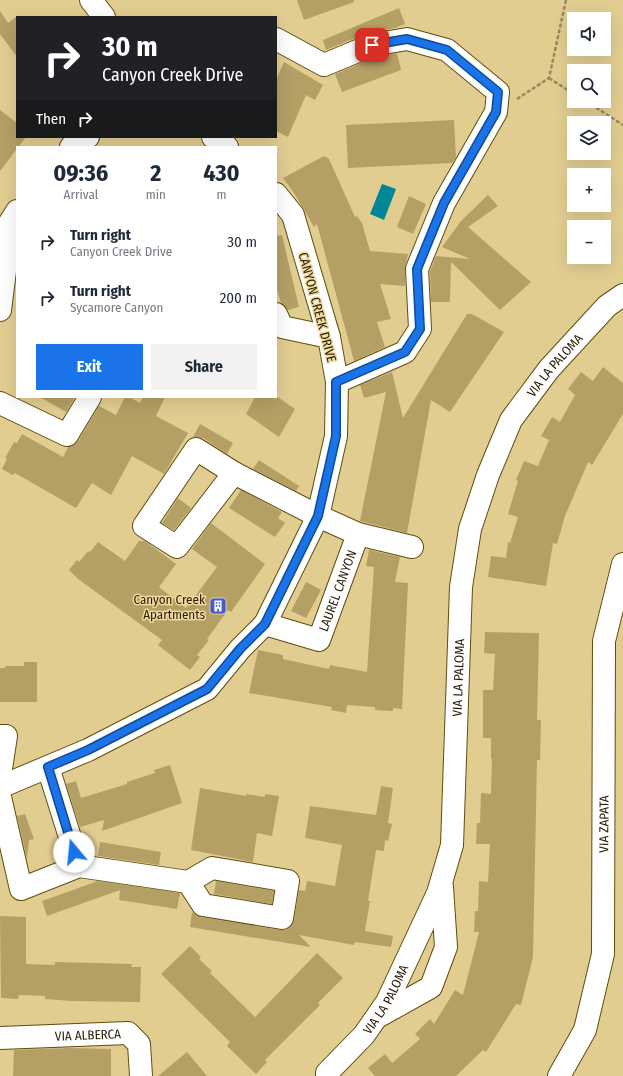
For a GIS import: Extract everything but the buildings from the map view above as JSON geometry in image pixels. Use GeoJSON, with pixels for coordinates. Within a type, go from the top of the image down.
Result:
{"type":"FeatureCollection","features":[{"type":"Feature","properties":{"kind":"street"},"geometry":{"type":"LineString","coordinates":[[90,0],[103,16]]}},
{"type":"Feature","properties":{"kind":"street"},"geometry":{"type":"LineString","coordinates":[[277,39],[324,65],[372,45],[407,39],[447,50],[498,92],[496,112],[444,203],[417,269],[420,329],[405,352],[336,382]]}},
{"type":"Feature","properties":{"kind":"street"},"geometry":{"type":"LineString","coordinates":[[72,146],[75,142],[85,138]]}},
{"type":"Feature","properties":{"kind":"street"},"geometry":{"type":"LineString","coordinates":[[214,138],[226,146]]}},
{"type":"Feature","properties":{"kind":"street","name":"CANYON CREEK DRIVE"},"geometry":{"type":"LineString","coordinates":[[0,787],[88,750],[207,689],[240,649],[265,624],[318,516],[336,436],[336,382],[329,337],[292,215],[277,195]]}},
{"type":"Feature","properties":{"kind":"street"},"geometry":{"type":"LineString","coordinates":[[0,310],[11,268],[8,221]]}},
{"type":"Feature","properties":{"kind":"street","name":"VIA LA PALOMA"},"geometry":{"type":"LineString","coordinates":[[326,1076],[327,1073],[364,1035],[387,1002],[438,893],[452,846],[461,587],[470,529],[488,475],[510,420],[549,369],[607,306],[623,295]]}},
{"type":"Feature","properties":{"kind":"street"},"geometry":{"type":"LineString","coordinates":[[277,316],[282,327],[329,337]]}},
{"type":"Feature","properties":{"kind":"street"},"geometry":{"type":"LineString","coordinates":[[0,402],[67,435],[89,398]]}},
{"type":"Feature","properties":{"kind":"street","name":"LAUREL CANYON"},"geometry":{"type":"LineString","coordinates":[[234,473],[318,516],[358,534],[412,547]]}},
{"type":"Feature","properties":{"kind":"street","name":"LAUREL CANYON"},"geometry":{"type":"LineString","coordinates":[[265,624],[319,640],[358,534]]}},
{"type":"Feature","properties":{"kind":"street","name":"VIA ZAPATA"},"geometry":{"type":"LineString","coordinates":[[560,1076],[585,1030],[603,954],[604,641],[623,564]]}},
{"type":"Feature","properties":{"kind":"street"},"geometry":{"type":"LineString","coordinates":[[0,736],[6,736],[0,775]]}},
{"type":"Feature","properties":{"kind":"street"},"geometry":{"type":"LineString","coordinates":[[48,767],[78,866]]}},
{"type":"Feature","properties":{"kind":"street"},"geometry":{"type":"LineString","coordinates":[[0,797],[21,889],[78,866],[188,882]]}},
{"type":"Feature","properties":{"kind":"street"},"geometry":{"type":"LineString","coordinates":[[376,1017],[431,987],[446,947],[441,882]]}},
{"type":"Feature","properties":{"kind":"street","name":"VIA ALBERCA"},"geometry":{"type":"LineString","coordinates":[[0,1038],[128,1033],[139,1044],[141,1076]]}},
{"type":"Feature","properties":{"kind":"path"},"geometry":{"type":"LineString","coordinates":[[496,112],[549,78],[566,0]]}},
{"type":"Feature","properties":{"kind":"path"},"geometry":{"type":"LineString","coordinates":[[549,78],[567,90]]}},
{"type":"Feature","properties":{"kind":"path"},"geometry":{"type":"LineString","coordinates":[[597,108],[623,125]]}},
{"type":"Feature","properties":{"kind":"water"},"geometry":{"type":"Polygon","coordinates":[[[382,184],[396,189],[384,220],[370,214],[382,184]]]}},
{"type":"Feature","properties":{"kind":"place","name":"Canyon Creek Apartments"},"geometry":{"type":"Point","coordinates":[218,606]}},
{"type":"Feature","properties":{"kind":"route"},"geometry":{"type":"LineString","coordinates":[[74,852],[48,767],[88,750],[207,689],[240,649],[265,624],[318,516],[336,436],[336,382],[405,352],[420,329],[417,269],[444,203],[496,112],[498,92],[447,50],[407,39],[372,45]]}}]}
